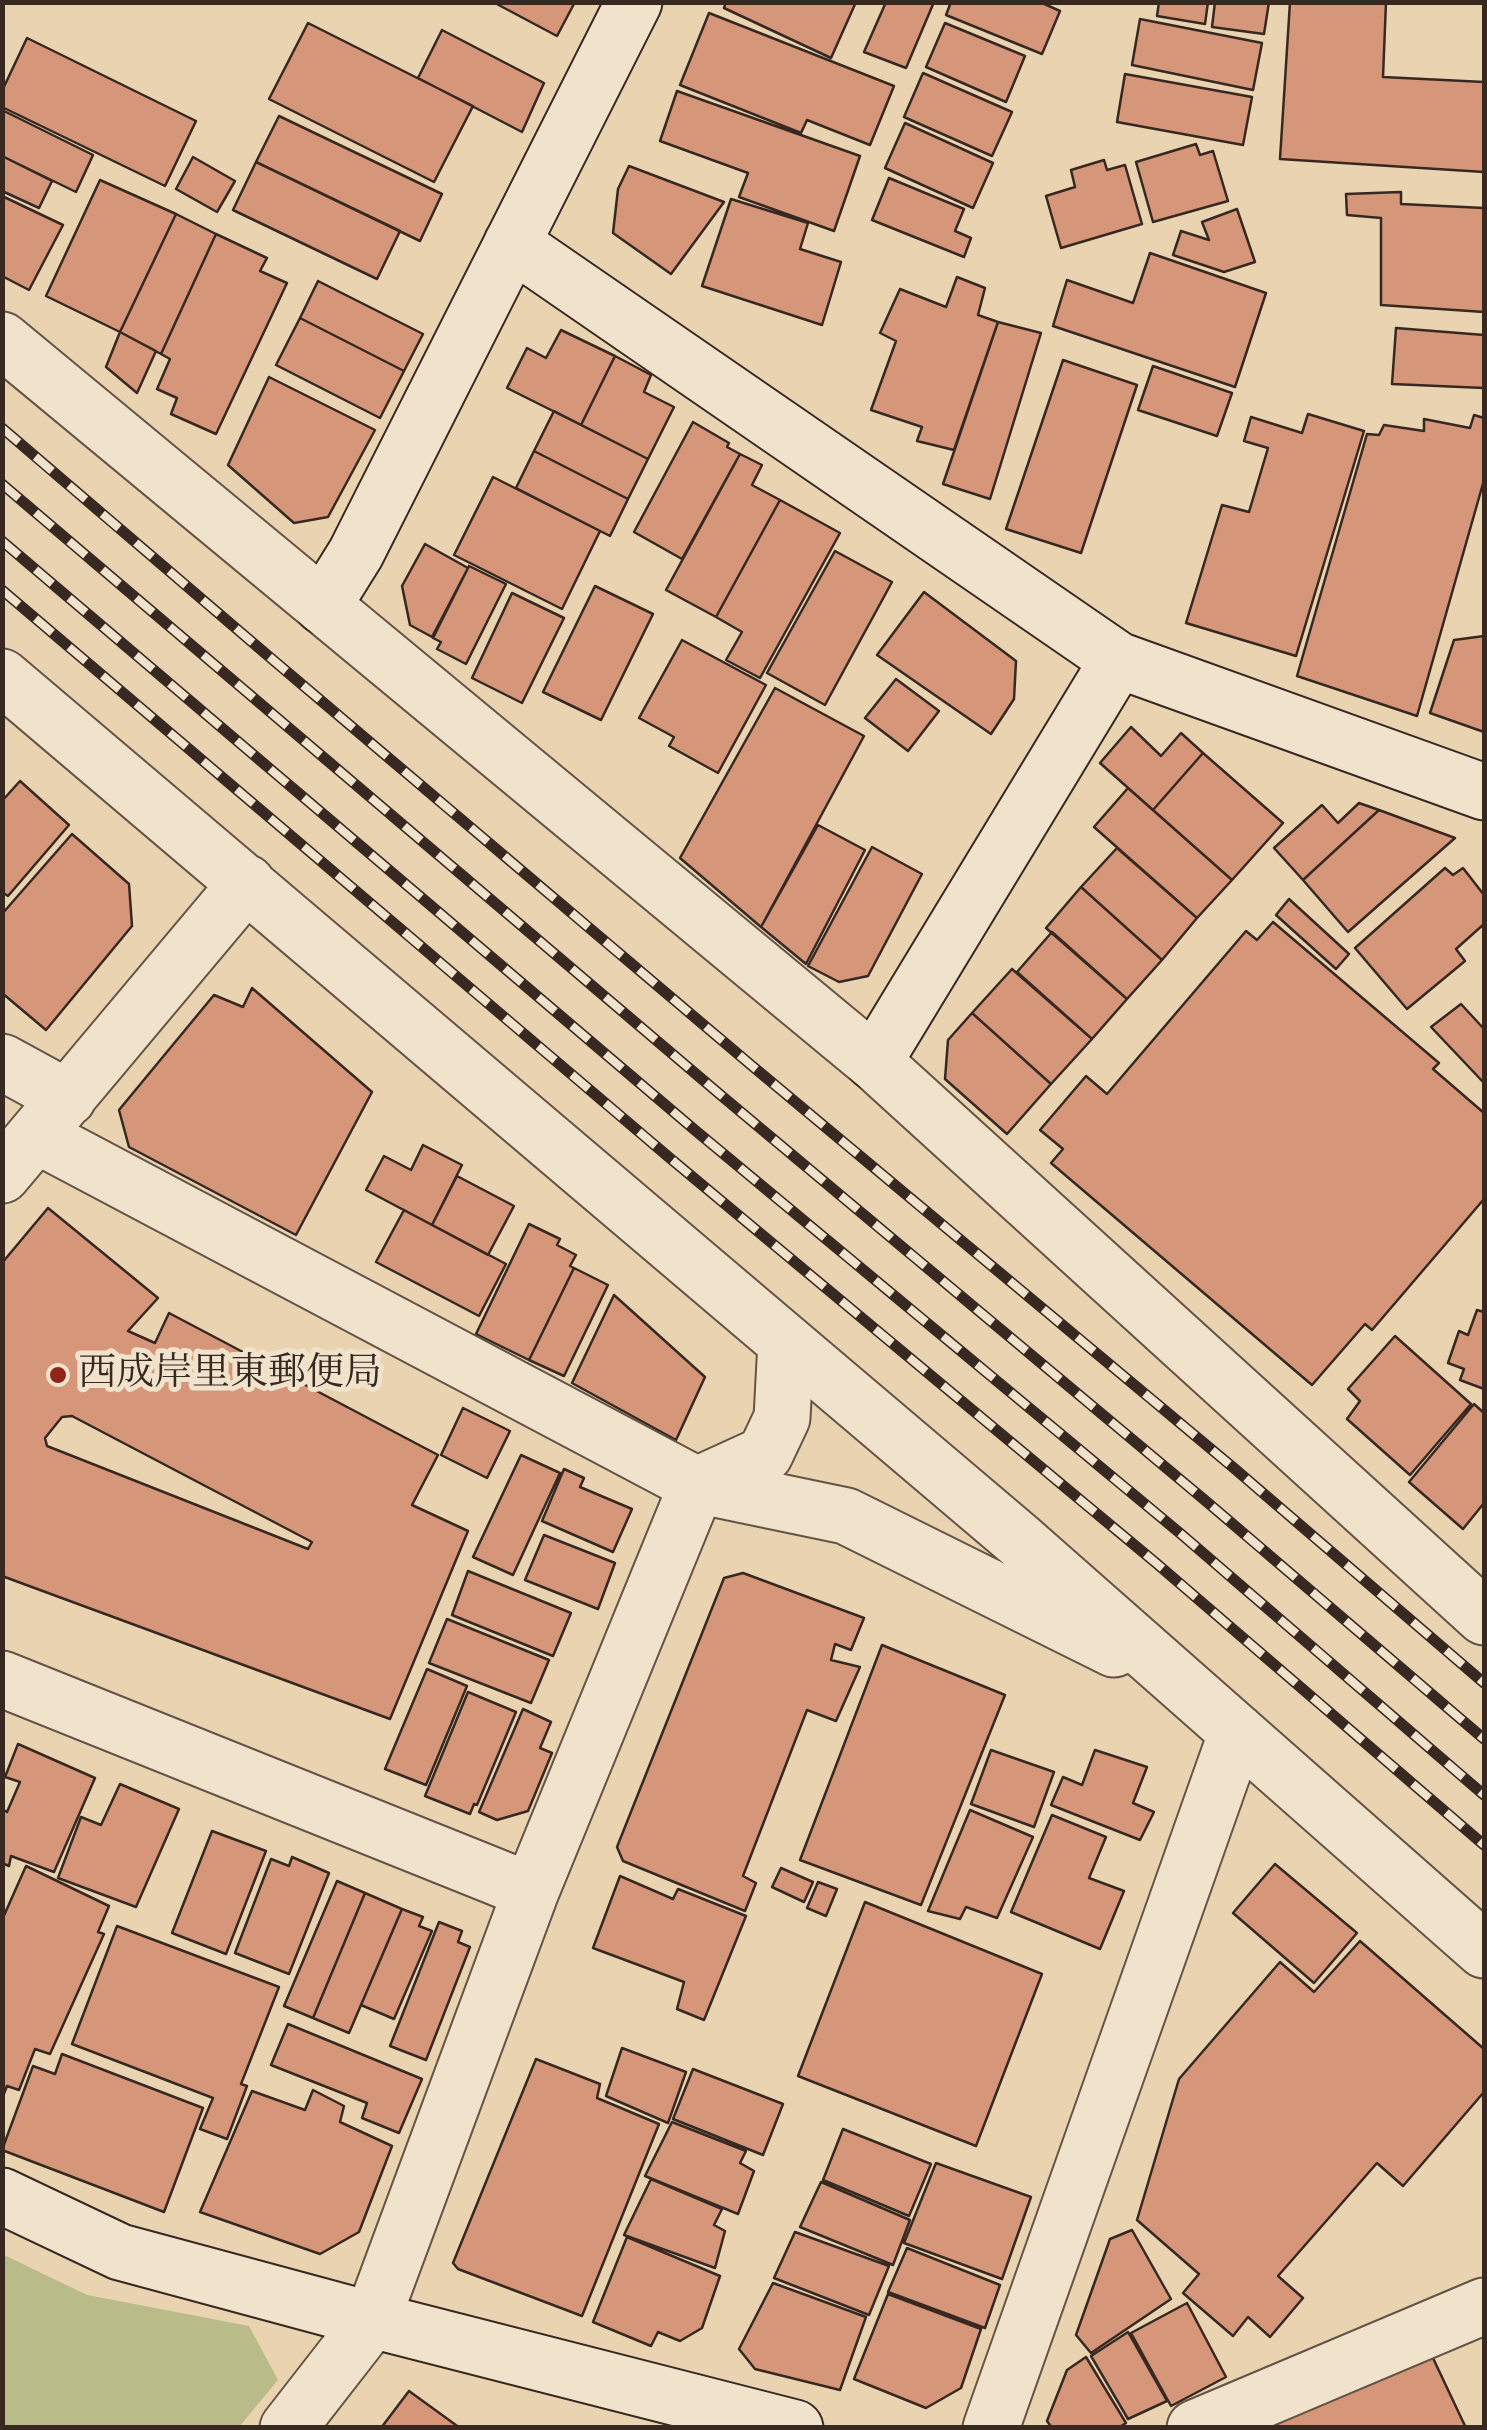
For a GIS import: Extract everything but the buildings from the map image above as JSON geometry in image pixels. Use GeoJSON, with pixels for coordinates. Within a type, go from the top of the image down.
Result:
{"type":"FeatureCollection","features":[{"type":"Feature","properties":{"kind":"street"},"geometry":{"type":"LineString","coordinates":[[323,606],[356,553],[634,2]]}},
{"type":"Feature","properties":{"kind":"street"},"geometry":{"type":"LineString","coordinates":[[512,242],[1118,660],[1484,792]]}},
{"type":"Feature","properties":{"kind":"street"},"geometry":{"type":"LineString","coordinates":[[2,340],[874,1062],[1484,1617]]}},
{"type":"Feature","properties":{"kind":"street"},"geometry":{"type":"LineString","coordinates":[[874,1062],[1118,660]]}},
{"type":"Feature","properties":{"kind":"street"},"geometry":{"type":"LineString","coordinates":[[2,677],[1018,1540],[1484,1950]]}},
{"type":"Feature","properties":{"kind":"street"},"geometry":{"type":"LineString","coordinates":[[35,1136],[246,883]]}},
{"type":"Feature","properties":{"kind":"street"},"geometry":{"type":"LineString","coordinates":[[2,1062],[35,1136],[697,1485],[846,1516],[1179,1681]]}},
{"type":"Feature","properties":{"kind":"street"},"geometry":{"type":"LineString","coordinates":[[288,2428],[372,2320],[531,1891],[697,1485],[764,1454],[782,1418],[786,1342]]}},
{"type":"Feature","properties":{"kind":"street"},"geometry":{"type":"LineString","coordinates":[[2,1679],[531,1891]]}},
{"type":"Feature","properties":{"kind":"street"},"geometry":{"type":"LineString","coordinates":[[991,2428],[1237,1732]]}},
{"type":"Feature","properties":{"kind":"street"},"geometry":{"type":"LineString","coordinates":[[2,2196],[120,2252],[795,2428]]}},
{"type":"Feature","properties":{"kind":"street"},"geometry":{"type":"LineString","coordinates":[[1195,2428],[1484,2306]]}},
{"type":"Feature","properties":{"kind":"green space"},"geometry":{"type":"Polygon","coordinates":[[[2,2254],[87,2295],[249,2326],[278,2380],[239,2427],[3,2427],[2,2254]]]}},
{"type":"Feature","properties":{"kind":"railway"},"geometry":{"type":"LineString","coordinates":[[2,428],[1484,1683]]}},
{"type":"Feature","properties":{"kind":"railway"},"geometry":{"type":"LineString","coordinates":[[2,484],[1484,1739]]}},
{"type":"Feature","properties":{"kind":"railway"},"geometry":{"type":"LineString","coordinates":[[2,541],[696,1131],[1181,1534],[1484,1795]]}},
{"type":"Feature","properties":{"kind":"railway"},"geometry":{"type":"LineString","coordinates":[[2,590],[671,1159],[1156,1563],[1484,1845]]}},
{"type":"Feature","properties":{"kind":"place","name":"西成岸里東郵便局"},"geometry":{"type":"Point","coordinates":[58,1375]}}]}
